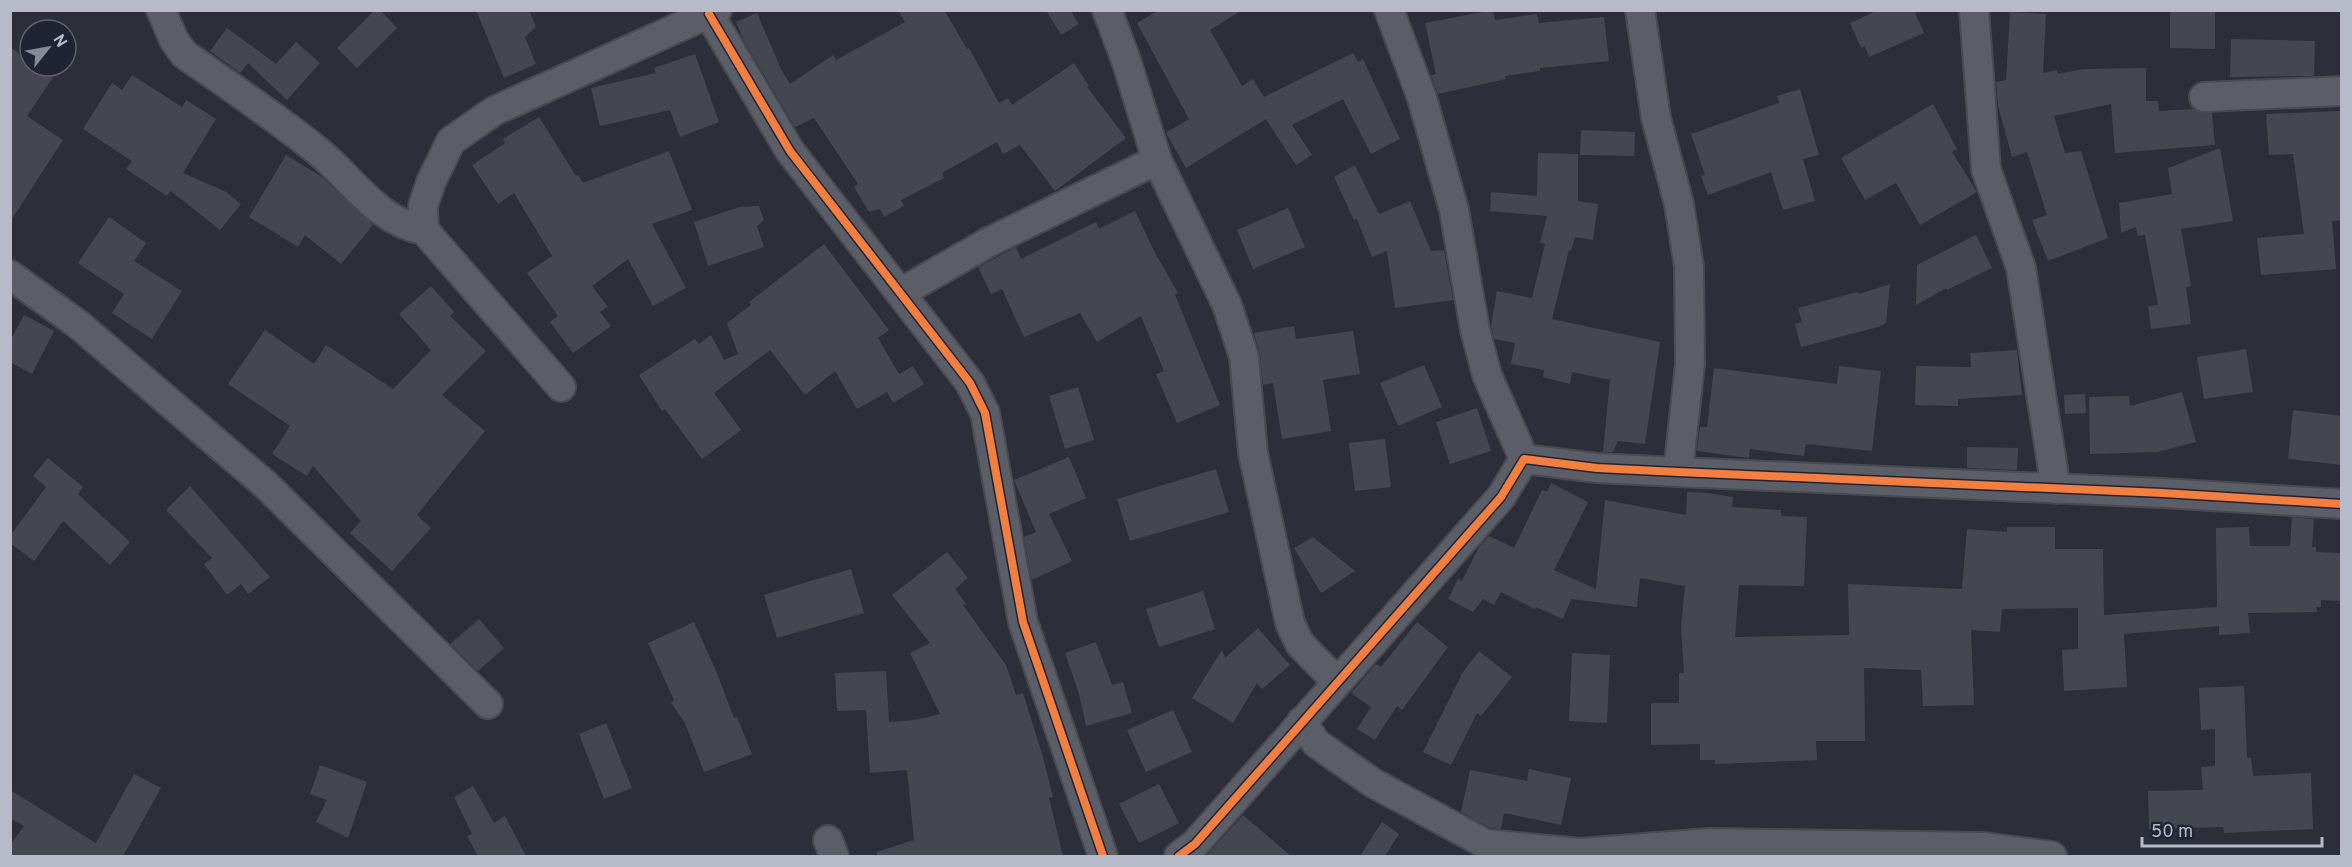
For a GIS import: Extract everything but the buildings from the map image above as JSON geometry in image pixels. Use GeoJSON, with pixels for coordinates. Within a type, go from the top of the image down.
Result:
{"type":"FeatureCollection","features":[{"type":"Feature","properties":{"kind":"street"},"geometry":{"type":"LineString","coordinates":[[161,10],[174,40],[184,54],[319,152],[385,214],[407,228],[424,230]]}},
{"type":"Feature","properties":{"kind":"street"},"geometry":{"type":"LineString","coordinates":[[1107,10],[1126,60],[1157,160],[1227,305],[1244,357],[1253,453],[1290,623],[1300,644],[1337,682]]}},
{"type":"Feature","properties":{"kind":"street"},"geometry":{"type":"LineString","coordinates":[[1389,10],[1422,98],[1454,210],[1475,330],[1487,375],[1524,459]]}},
{"type":"Feature","properties":{"kind":"street"},"geometry":{"type":"LineString","coordinates":[[1640,10],[1656,118],[1679,204],[1689,267],[1690,364],[1678,472]]}},
{"type":"Feature","properties":{"kind":"street"},"geometry":{"type":"LineString","coordinates":[[1974,10],[1986,169],[2021,268],[2056,489]]}},
{"type":"Feature","properties":{"kind":"street"},"geometry":{"type":"LineString","coordinates":[[561,387],[424,230],[423,206],[430,182],[451,141],[470,125],[494,111],[713,12],[790,151],[970,383],[985,413],[1023,622],[1103,856]]}},
{"type":"Feature","properties":{"kind":"street"},"geometry":{"type":"LineString","coordinates":[[2204,97],[2342,91]]}},
{"type":"Feature","properties":{"kind":"street"},"geometry":{"type":"LineString","coordinates":[[900,293],[989,242],[1157,160]]}},
{"type":"Feature","properties":{"kind":"street"},"geometry":{"type":"LineString","coordinates":[[10,275],[79,325],[266,485],[488,704]]}},
{"type":"Feature","properties":{"kind":"street"},"geometry":{"type":"LineString","coordinates":[[1524,459],[1597,468],[2342,504]]}},
{"type":"Feature","properties":{"kind":"street"},"geometry":{"type":"LineString","coordinates":[[1179,856],[1195,844],[1302,734],[1337,682],[1501,497],[1524,459]]}},
{"type":"Feature","properties":{"kind":"street"},"geometry":{"type":"LineString","coordinates":[[1302,734],[1373,783],[1486,844],[1580,853],[1708,843],[1983,847],[2038,856]]}},
{"type":"Feature","properties":{"kind":"cycle path"},"geometry":{"type":"LineString","coordinates":[[709,14],[790,151],[970,383],[985,413],[1023,622],[1103,856]]}},
{"type":"Feature","properties":{"kind":"cycle path"},"geometry":{"type":"LineString","coordinates":[[1179,856],[1195,844],[1501,497],[1524,459],[1597,468],[2163,493],[2342,504]]}}]}
